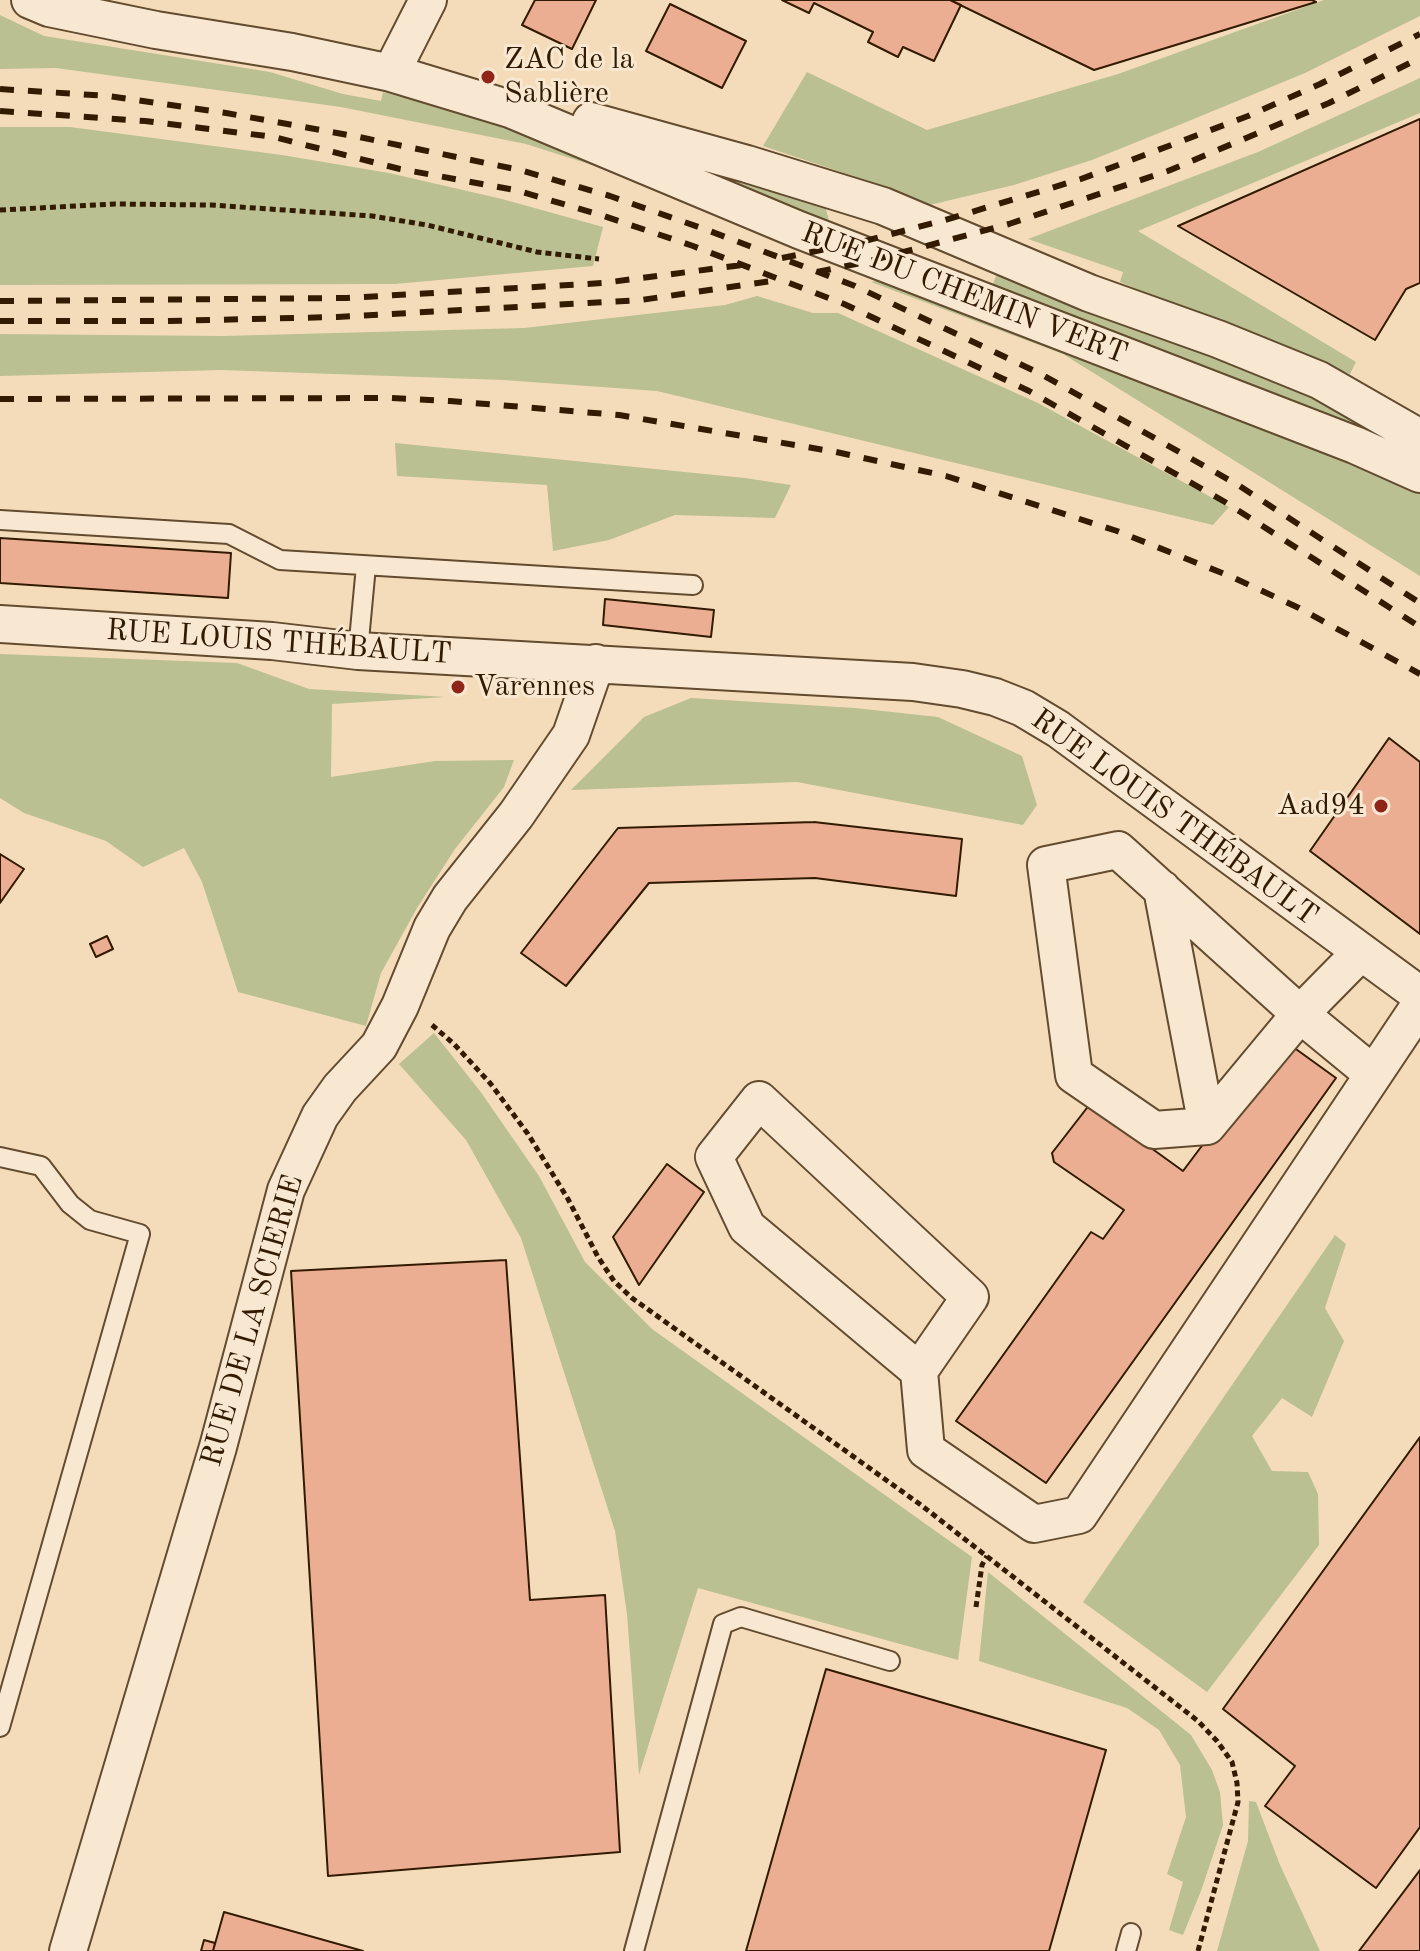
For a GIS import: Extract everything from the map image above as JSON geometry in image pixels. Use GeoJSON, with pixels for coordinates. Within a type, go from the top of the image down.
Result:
{"type":"FeatureCollection","features":[{"type":"Feature","properties":{"kind":"street","name":"RUE DU CHEMIN VERT"},"geometry":{"type":"LineString","coordinates":[[30,0],[49,8],[140,27],[292,52],[391,73],[510,109],[799,230],[1355,445],[1420,474]]}},
{"type":"Feature","properties":{"kind":"street"},"geometry":{"type":"LineString","coordinates":[[391,73],[428,0]]}},
{"type":"Feature","properties":{"kind":"street","name":"RUE DU CHEMIN VERT"},"geometry":{"type":"LineString","coordinates":[[510,109],[593,122],[747,164],[883,206],[1077,288],[1218,339],[1319,380],[1420,438]]}},
{"type":"Feature","properties":{"kind":"street","name":"RUE LOUIS THÉBAULT"},"geometry":{"type":"LineString","coordinates":[[0,624],[272,641],[358,651],[913,682],[995,697],[1023,708],[1058,729],[1420,995]]}},
{"type":"Feature","properties":{"kind":"street","name":"RUE DE LA SCIERIE"},"geometry":{"type":"LineString","coordinates":[[68,1951],[218,1447],[286,1190],[320,1116],[340,1088],[379,1046],[400,1006],[420,954],[450,898],[523,804],[571,735],[596,663]]}},
{"type":"Feature","properties":{"kind":"street"},"geometry":{"type":"LineString","coordinates":[[1361,952],[1300,1014],[1207,1126],[1154,1130],[1074,1075],[1046,865],[1118,850],[1300,1014],[1373,1074]]}},
{"type":"Feature","properties":{"kind":"street"},"geometry":{"type":"LineString","coordinates":[[1162,889],[1207,1126]]}},
{"type":"Feature","properties":{"kind":"street"},"geometry":{"type":"LineString","coordinates":[[919,1371],[747,1227],[714,1157],[759,1100],[970,1297],[919,1371],[926,1450],[1034,1524],[1079,1515],[1420,1005]]}},
{"type":"Feature","properties":{"kind":"lane"},"geometry":{"type":"LineString","coordinates":[[0,520],[229,534],[280,560],[693,585]]}},
{"type":"Feature","properties":{"kind":"lane"},"geometry":{"type":"LineString","coordinates":[[358,651],[366,566]]}},
{"type":"Feature","properties":{"kind":"lane"},"geometry":{"type":"LineString","coordinates":[[0,1157],[41,1166],[70,1204],[90,1220],[140,1234],[0,1727]]}},
{"type":"Feature","properties":{"kind":"lane"},"geometry":{"type":"LineString","coordinates":[[634,1951],[723,1624],[741,1617],[890,1661]]}},
{"type":"Feature","properties":{"kind":"path"},"geometry":{"type":"LineString","coordinates":[[0,210],[115,204],[211,205],[372,216],[427,225],[537,252],[599,259]]}},
{"type":"Feature","properties":{"kind":"path"},"geometry":{"type":"LineString","coordinates":[[400,1006],[433,1026],[490,1083],[528,1134],[568,1199],[598,1257],[614,1281],[632,1298],[921,1505],[1198,1721],[1217,1741],[1232,1762],[1238,1802],[1198,1951]]}},
{"type":"Feature","properties":{"kind":"path"},"geometry":{"type":"LineString","coordinates":[[976,1607],[982,1565],[987,1556]]}},
{"type":"Feature","properties":{"kind":"green space"},"geometry":{"type":"Polygon","coordinates":[[[1324,0],[1420,0],[1420,16],[1305,73],[1092,160],[1014,185],[862,221],[898,191],[763,146],[807,72],[927,130],[1118,74],[1324,0]]]}},
{"type":"Feature","properties":{"kind":"green space"},"geometry":{"type":"Polygon","coordinates":[[[0,15],[44,36],[270,72],[343,94],[381,101],[383,92],[536,134],[722,216],[595,166],[526,144],[341,107],[56,68],[0,69],[0,15]]]}},
{"type":"Feature","properties":{"kind":"green space"},"geometry":{"type":"Polygon","coordinates":[[[1420,78],[1420,113],[1138,231],[1356,362],[1350,374],[1306,359],[1120,282],[1123,272],[1028,239],[1258,152],[1420,78]]]}},
{"type":"Feature","properties":{"kind":"green space"},"geometry":{"type":"Polygon","coordinates":[[[0,127],[70,127],[282,155],[389,173],[502,199],[603,227],[593,266],[395,284],[0,285],[0,127]]]}},
{"type":"Feature","properties":{"kind":"green space"},"geometry":{"type":"Polygon","coordinates":[[[662,158],[823,198],[831,228],[662,158]]]}},
{"type":"Feature","properties":{"kind":"green space"},"geometry":{"type":"Polygon","coordinates":[[[998,271],[1332,397],[1420,462],[990,291],[998,271]]]}},
{"type":"Feature","properties":{"kind":"green space"},"geometry":{"type":"Polygon","coordinates":[[[902,276],[1420,482],[1420,576],[1063,354],[871,282],[902,276]]]}},
{"type":"Feature","properties":{"kind":"green space"},"geometry":{"type":"Polygon","coordinates":[[[757,296],[813,313],[838,313],[1038,403],[1229,507],[1213,525],[657,391],[503,380],[221,370],[0,376],[0,334],[223,336],[524,328],[725,305],[757,296]]]}},
{"type":"Feature","properties":{"kind":"green space"},"geometry":{"type":"Polygon","coordinates":[[[395,443],[791,485],[775,518],[675,515],[609,540],[553,551],[547,485],[397,476],[395,443]]]}},
{"type":"Feature","properties":{"kind":"green space"},"geometry":{"type":"Polygon","coordinates":[[[0,654],[237,663],[309,689],[446,697],[332,704],[331,777],[435,761],[514,760],[504,787],[455,849],[417,908],[381,973],[366,1026],[238,992],[202,882],[184,848],[143,867],[106,841],[24,813],[0,798],[0,654]]]}},
{"type":"Feature","properties":{"kind":"green space"},"geometry":{"type":"Polygon","coordinates":[[[691,698],[855,708],[938,717],[1022,756],[1037,805],[1023,825],[797,782],[571,790],[644,717],[691,698]]]}},
{"type":"Feature","properties":{"kind":"green space"},"geometry":{"type":"Polygon","coordinates":[[[434,1033],[480,1091],[539,1176],[585,1262],[652,1329],[972,1557],[958,1660],[698,1588],[639,1775],[627,1614],[615,1531],[521,1238],[466,1140],[399,1064],[434,1033]]]}},
{"type":"Feature","properties":{"kind":"green space"},"geometry":{"type":"Polygon","coordinates":[[[1335,1235],[1346,1244],[1325,1308],[1344,1341],[1312,1417],[1282,1398],[1252,1436],[1272,1471],[1308,1472],[1318,1494],[1319,1545],[1207,1692],[1083,1602],[1335,1235]]]}},
{"type":"Feature","properties":{"kind":"green space"},"geometry":{"type":"Polygon","coordinates":[[[988,1572],[1191,1735],[1212,1770],[1220,1792],[1223,1825],[1183,1935],[1169,1930],[1183,1882],[1167,1874],[1186,1817],[1180,1765],[1159,1730],[1127,1708],[979,1661],[988,1572]]]}},
{"type":"Feature","properties":{"kind":"green space"},"geometry":{"type":"Polygon","coordinates":[[[1249,1801],[1256,1802],[1280,1865],[1320,1951],[1217,1951],[1248,1841],[1249,1801]]]}},
{"type":"Feature","properties":{"kind":"building"},"geometry":{"type":"Polygon","coordinates":[[[535,0],[596,0],[572,49],[522,25],[535,0]]]}},
{"type":"Feature","properties":{"kind":"building"},"geometry":{"type":"Polygon","coordinates":[[[782,0],[950,0],[961,5],[934,61],[903,47],[898,57],[868,42],[873,32],[814,3],[809,13],[782,0]]]}},
{"type":"Feature","properties":{"kind":"building"},"geometry":{"type":"Polygon","coordinates":[[[950,0],[1312,0],[1316,2],[1094,70],[950,0]]]}},
{"type":"Feature","properties":{"kind":"building"},"geometry":{"type":"Polygon","coordinates":[[[670,4],[746,41],[722,88],[646,51],[670,4]]]}},
{"type":"Feature","properties":{"kind":"building"},"geometry":{"type":"Polygon","coordinates":[[[1420,119],[1420,283],[1406,289],[1375,340],[1178,226],[1420,119]]]}},
{"type":"Feature","properties":{"kind":"building"},"geometry":{"type":"Polygon","coordinates":[[[0,538],[231,553],[228,598],[0,583],[0,538]]]}},
{"type":"Feature","properties":{"kind":"building"},"geometry":{"type":"Polygon","coordinates":[[[605,599],[714,610],[711,637],[603,625],[605,599]]]}},
{"type":"Feature","properties":{"kind":"building","name":"Aad94"},"geometry":{"type":"Polygon","coordinates":[[[1389,738],[1420,762],[1420,934],[1310,851],[1389,738]]]}},
{"type":"Feature","properties":{"kind":"building"},"geometry":{"type":"Polygon","coordinates":[[[814,822],[962,839],[956,896],[815,878],[649,883],[566,986],[521,953],[618,828],[814,822]]]}},
{"type":"Feature","properties":{"kind":"building"},"geometry":{"type":"Polygon","coordinates":[[[0,854],[24,869],[0,903],[0,854]]]}},
{"type":"Feature","properties":{"kind":"building"},"geometry":{"type":"Polygon","coordinates":[[[107,936],[113,949],[96,957],[90,944],[107,936]]]}},
{"type":"Feature","properties":{"kind":"building"},"geometry":{"type":"Polygon","coordinates":[[[1282,1039],[1336,1078],[1046,1483],[956,1421],[1091,1232],[1103,1239],[1124,1210],[1054,1162],[1052,1153],[1090,1104],[1183,1171],[1282,1039]]]}},
{"type":"Feature","properties":{"kind":"building"},"geometry":{"type":"Polygon","coordinates":[[[667,1164],[704,1192],[639,1285],[613,1237],[667,1164]]]}},
{"type":"Feature","properties":{"kind":"building"},"geometry":{"type":"Polygon","coordinates":[[[506,1260],[530,1600],[605,1595],[620,1852],[328,1876],[291,1271],[506,1260]]]}},
{"type":"Feature","properties":{"kind":"building"},"geometry":{"type":"Polygon","coordinates":[[[1420,1437],[1420,1827],[1376,1888],[1265,1806],[1295,1766],[1223,1709],[1420,1437]]]}},
{"type":"Feature","properties":{"kind":"building"},"geometry":{"type":"Polygon","coordinates":[[[826,1669],[1106,1750],[1049,1951],[746,1951],[826,1669]]]}},
{"type":"Feature","properties":{"kind":"building"},"geometry":{"type":"Polygon","coordinates":[[[1420,1870],[1420,1951],[1359,1951],[1420,1870]]]}},
{"type":"Feature","properties":{"kind":"building"},"geometry":{"type":"Polygon","coordinates":[[[224,1912],[363,1951],[213,1951],[224,1912]]]}},
{"type":"Feature","properties":{"kind":"building"},"geometry":{"type":"Polygon","coordinates":[[[204,1940],[215,1943],[213,1951],[201,1951],[204,1940]]]}},
{"type":"Feature","properties":{"kind":"railway"},"geometry":{"type":"LineString","coordinates":[[782,258],[945,220],[1081,179],[1248,116],[1420,34]]}},
{"type":"Feature","properties":{"kind":"railway"},"geometry":{"type":"LineString","coordinates":[[817,272],[1009,224],[1168,171],[1329,103],[1420,58]]}},
{"type":"Feature","properties":{"kind":"railway"},"geometry":{"type":"LineString","coordinates":[[0,89],[108,96],[354,136],[520,170],[610,196],[707,230],[855,286],[1039,373],[1238,485],[1420,603]]}},
{"type":"Feature","properties":{"kind":"railway"},"geometry":{"type":"LineString","coordinates":[[0,111],[145,121],[274,137],[400,169],[515,190],[693,246],[844,304],[1029,391],[1225,502],[1420,627]]}},
{"type":"Feature","properties":{"kind":"railway"},"geometry":{"type":"LineString","coordinates":[[0,301],[347,298],[603,283],[742,265]]}},
{"type":"Feature","properties":{"kind":"railway"},"geometry":{"type":"LineString","coordinates":[[0,321],[337,317],[641,300],[778,280]]}},
{"type":"Feature","properties":{"kind":"railway"},"geometry":{"type":"LineString","coordinates":[[0,399],[390,398],[450,401],[619,415],[836,452],[946,476],[1117,531],[1232,577],[1299,608],[1420,674]]}},
{"type":"Feature","properties":{"kind":"place","name":"ZAC de la Sablière"},"geometry":{"type":"Point","coordinates":[488,77]}},
{"type":"Feature","properties":{"kind":"place","name":"Varennes"},"geometry":{"type":"Point","coordinates":[458,687]}},
{"type":"Feature","properties":{"kind":"place","name":"Aad94"},"geometry":{"type":"Point","coordinates":[1381,806]}}]}
